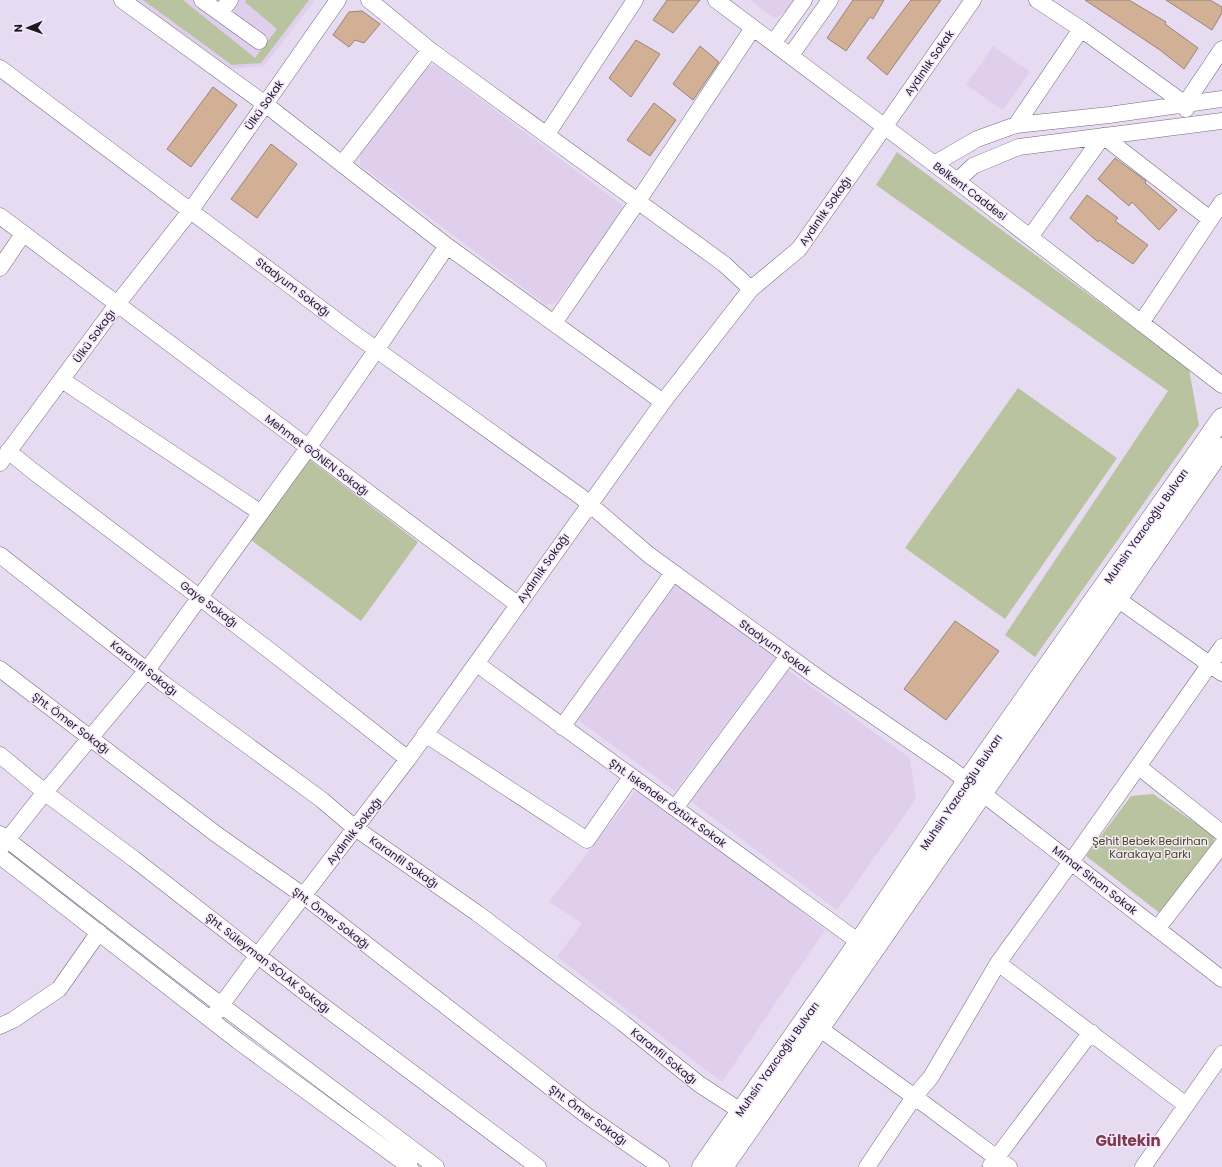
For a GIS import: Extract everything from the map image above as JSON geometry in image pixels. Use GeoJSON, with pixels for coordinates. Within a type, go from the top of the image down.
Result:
{"type":"FeatureCollection","features":[{"type":"Feature","properties":{"kind":"main road","name":"Muhsin Yazıcıoğlu Bulvarı"},"geometry":{"type":"LineString","coordinates":[[723,1167],[747,1116],[859,942],[967,781],[1222,418]]}},
{"type":"Feature","properties":{"kind":"main road","name":"Muhsin Yazıcıoğlu Bulvarı"},"geometry":{"type":"LineString","coordinates":[[702,1167],[747,1116],[819,1028],[983,793],[1116,598],[1221,453]]}},
{"type":"Feature","properties":{"kind":"street"},"geometry":{"type":"LineString","coordinates":[[122,0],[265,104],[447,246],[663,402]]}},
{"type":"Feature","properties":{"kind":"street"},"geometry":{"type":"LineString","coordinates":[[202,0],[259,41]]}},
{"type":"Feature","properties":{"kind":"street"},"geometry":{"type":"LineString","coordinates":[[220,13],[230,0]]}},
{"type":"Feature","properties":{"kind":"street","name":"Ülkü Sokak"},"geometry":{"type":"LineString","coordinates":[[191,210],[338,0]]}},
{"type":"Feature","properties":{"kind":"street"},"geometry":{"type":"LineString","coordinates":[[369,0],[430,50],[724,264],[751,289]]}},
{"type":"Feature","properties":{"kind":"street"},"geometry":{"type":"LineString","coordinates":[[547,134],[635,0]]}},
{"type":"Feature","properties":{"kind":"street","name":"Belkent Caddesi"},"geometry":{"type":"LineString","coordinates":[[716,0],[774,42],[957,181],[1222,385]]}},
{"type":"Feature","properties":{"kind":"street"},"geometry":{"type":"LineString","coordinates":[[774,42],[804,0]]}},
{"type":"Feature","properties":{"kind":"street"},"geometry":{"type":"LineString","coordinates":[[791,55],[830,0]]}},
{"type":"Feature","properties":{"kind":"street","name":"Aydınlık Sokak"},"geometry":{"type":"LineString","coordinates":[[884,126],[973,0]]}},
{"type":"Feature","properties":{"kind":"street"},"geometry":{"type":"LineString","coordinates":[[1037,0],[1081,29],[1185,104],[1190,124]]}},
{"type":"Feature","properties":{"kind":"street"},"geometry":{"type":"LineString","coordinates":[[554,323],[638,201],[753,28]]}},
{"type":"Feature","properties":{"kind":"street"},"geometry":{"type":"LineString","coordinates":[[1016,125],[1081,29]]}},
{"type":"Feature","properties":{"kind":"street"},"geometry":{"type":"LineString","coordinates":[[1185,104],[1222,49]]}},
{"type":"Feature","properties":{"kind":"street"},"geometry":{"type":"LineString","coordinates":[[342,164],[430,50]]}},
{"type":"Feature","properties":{"kind":"street","name":"Stadyum Sokağı"},"geometry":{"type":"LineString","coordinates":[[2,74],[191,210],[377,349],[580,496],[588,504]]}},
{"type":"Feature","properties":{"kind":"street"},"geometry":{"type":"LineString","coordinates":[[934,164],[977,140],[1016,125],[1109,115],[1222,99]]}},
{"type":"Feature","properties":{"kind":"street"},"geometry":{"type":"LineString","coordinates":[[957,181],[973,166],[1019,147],[1222,121]]}},
{"type":"Feature","properties":{"kind":"street","name":"Aydınlık Sokağı"},"geometry":{"type":"LineString","coordinates":[[211,1019],[408,759],[477,664],[517,604],[588,504],[663,402],[751,289],[799,249],[884,126]]}},
{"type":"Feature","properties":{"kind":"street"},"geometry":{"type":"LineString","coordinates":[[1103,136],[1210,219]]}},
{"type":"Feature","properties":{"kind":"street"},"geometry":{"type":"LineString","coordinates":[[1030,237],[1103,136]]}},
{"type":"Feature","properties":{"kind":"street"},"geometry":{"type":"LineString","coordinates":[[1141,323],[1222,202]]}},
{"type":"Feature","properties":{"kind":"street","name":"Ülkü Sokağı"},"geometry":{"type":"LineString","coordinates":[[4,457],[118,303],[191,210]]}},
{"type":"Feature","properties":{"kind":"street","name":"Mehmet GÖNEN Sokağı"},"geometry":{"type":"LineString","coordinates":[[0,216],[118,303],[308,448],[517,604]]}},
{"type":"Feature","properties":{"kind":"street"},"geometry":{"type":"LineString","coordinates":[[0,268],[23,234]]}},
{"type":"Feature","properties":{"kind":"street"},"geometry":{"type":"LineString","coordinates":[[436,1167],[222,1004],[2,840],[45,792],[147,670],[308,448],[447,246]]}},
{"type":"Feature","properties":{"kind":"street"},"geometry":{"type":"LineString","coordinates":[[62,380],[261,513]]}},
{"type":"Feature","properties":{"kind":"street","name":"Gaye Sokağı"},"geometry":{"type":"LineString","coordinates":[[4,457],[200,598],[408,759]]}},
{"type":"Feature","properties":{"kind":"street","name":"Stadyum Sokak"},"geometry":{"type":"LineString","coordinates":[[588,504],[673,573],[788,656],[967,781]]}},
{"type":"Feature","properties":{"kind":"street","name":"Karanfil Sokağı"},"geometry":{"type":"LineString","coordinates":[[0,555],[147,670],[322,800],[355,828],[477,913],[623,1023],[699,1084],[747,1116]]}},
{"type":"Feature","properties":{"kind":"street"},"geometry":{"type":"LineString","coordinates":[[562,727],[673,573]]}},
{"type":"Feature","properties":{"kind":"street"},"geometry":{"type":"LineString","coordinates":[[1116,598],[1216,669]]}},
{"type":"Feature","properties":{"kind":"street"},"geometry":{"type":"LineString","coordinates":[[867,1167],[914,1097],[931,1077],[998,963],[1139,767],[1216,669],[1222,647]]}},
{"type":"Feature","properties":{"kind":"street"},"geometry":{"type":"LineString","coordinates":[[675,808],[788,656]]}},
{"type":"Feature","properties":{"kind":"street","name":"Şht. İskender Öztürk Sokak"},"geometry":{"type":"LineString","coordinates":[[477,664],[859,942]]}},
{"type":"Feature","properties":{"kind":"street","name":"Şht. Ömer Sokağı"},"geometry":{"type":"LineString","coordinates":[[0,669],[216,834],[304,896],[586,1115],[661,1167]]}},
{"type":"Feature","properties":{"kind":"street"},"geometry":{"type":"LineString","coordinates":[[426,734],[587,840],[632,777]]}},
{"type":"Feature","properties":{"kind":"street","name":"Şht. Süleyman SOLAK Sokağı"},"geometry":{"type":"LineString","coordinates":[[0,755],[45,792],[134,858],[387,1056],[538,1167]]}},
{"type":"Feature","properties":{"kind":"street"},"geometry":{"type":"LineString","coordinates":[[1139,767],[1222,833]]}},
{"type":"Feature","properties":{"kind":"street","name":"Mimar Sinan Sokak"},"geometry":{"type":"LineString","coordinates":[[967,781],[1222,979]]}},
{"type":"Feature","properties":{"kind":"street"},"geometry":{"type":"LineString","coordinates":[[1157,929],[1222,845]]}},
{"type":"Feature","properties":{"kind":"street"},"geometry":{"type":"LineString","coordinates":[[0,856],[211,1019],[410,1167]]}},
{"type":"Feature","properties":{"kind":"street"},"geometry":{"type":"LineString","coordinates":[[0,1026],[13,1020],[59,989],[99,932]]}},
{"type":"Feature","properties":{"kind":"street"},"geometry":{"type":"LineString","coordinates":[[998,963],[1186,1105]]}},
{"type":"Feature","properties":{"kind":"street"},"geometry":{"type":"LineString","coordinates":[[819,1028],[914,1097],[993,1162],[1009,1167]]}},
{"type":"Feature","properties":{"kind":"street"},"geometry":{"type":"LineString","coordinates":[[993,1162],[1091,1032]]}},
{"type":"Feature","properties":{"kind":"street"},"geometry":{"type":"LineString","coordinates":[[1143,1167],[1222,1054]]}},
{"type":"Feature","properties":{"kind":"shaded area"},"geometry":{"type":"Polygon","coordinates":[[[137,0],[315,0],[264,66],[230,69],[137,0]]]}},
{"type":"Feature","properties":{"kind":"shaded area"},"geometry":{"type":"Polygon","coordinates":[[[750,0],[796,0],[790,8],[775,19],[750,0]]]}},
{"type":"Feature","properties":{"kind":"shaded area"},"geometry":{"type":"Polygon","coordinates":[[[993,46],[1030,72],[1003,110],[966,85],[993,46]]]}},
{"type":"Feature","properties":{"kind":"shaded area"},"geometry":{"type":"Polygon","coordinates":[[[435,65],[622,205],[621,215],[555,303],[546,305],[360,165],[360,152],[422,68],[435,65]]]}},
{"type":"Feature","properties":{"kind":"shaded area"},"geometry":{"type":"Polygon","coordinates":[[[674,582],[776,658],[675,791],[578,720],[674,582]]]}},
{"type":"Feature","properties":{"kind":"shaded area"},"geometry":{"type":"Polygon","coordinates":[[[788,670],[910,758],[916,799],[837,910],[690,801],[788,670]]]}},
{"type":"Feature","properties":{"kind":"shaded area"},"geometry":{"type":"Polygon","coordinates":[[[641,784],[825,930],[722,1082],[557,957],[582,923],[549,902],[641,784]]]}},
{"type":"Feature","properties":{"kind":"green space"},"geometry":{"type":"Polygon","coordinates":[[[143,0],[183,0],[255,58],[277,29],[245,2],[246,0],[309,0],[261,63],[232,65],[143,0]]]}},
{"type":"Feature","properties":{"kind":"green space"},"geometry":{"type":"Polygon","coordinates":[[[897,152],[1189,369],[1199,425],[1035,657],[1005,635],[1168,391],[876,185],[897,152]]]}},
{"type":"Feature","properties":{"kind":"green space"},"geometry":{"type":"Polygon","coordinates":[[[1018,388],[1117,458],[1005,619],[905,548],[1018,388]]]}},
{"type":"Feature","properties":{"kind":"green space"},"geometry":{"type":"Polygon","coordinates":[[[302,454],[418,542],[361,621],[244,535],[302,454]]]}},
{"type":"Feature","properties":{"kind":"green space","name":"Şehit Bebek Bedirhan Karakaya Parkı"},"geometry":{"type":"Polygon","coordinates":[[[1153,794],[1214,836],[1214,842],[1161,914],[1086,856],[1131,796],[1153,794]]]}},
{"type":"Feature","properties":{"kind":"building"},"geometry":{"type":"Polygon","coordinates":[[[667,0],[700,0],[673,33],[653,20],[667,0]]]}},
{"type":"Feature","properties":{"kind":"building"},"geometry":{"type":"Polygon","coordinates":[[[853,0],[884,0],[873,19],[870,17],[846,51],[827,38],[853,0]]]}},
{"type":"Feature","properties":{"kind":"building"},"geometry":{"type":"Polygon","coordinates":[[[911,0],[941,0],[887,75],[867,58],[911,0]]]}},
{"type":"Feature","properties":{"kind":"building"},"geometry":{"type":"Polygon","coordinates":[[[1085,0],[1129,0],[1166,22],[1165,24],[1198,48],[1184,69],[1160,50],[1085,0]]]}},
{"type":"Feature","properties":{"kind":"building"},"geometry":{"type":"Polygon","coordinates":[[[1166,0],[1210,0],[1222,7],[1222,13],[1212,30],[1166,0]]]}},
{"type":"Feature","properties":{"kind":"building"},"geometry":{"type":"Polygon","coordinates":[[[362,11],[380,24],[364,43],[355,40],[349,47],[333,35],[349,12],[362,11]]]}},
{"type":"Feature","properties":{"kind":"building"},"geometry":{"type":"Polygon","coordinates":[[[636,40],[660,54],[631,97],[609,78],[636,40]]]}},
{"type":"Feature","properties":{"kind":"building"},"geometry":{"type":"Polygon","coordinates":[[[700,46],[719,62],[693,100],[673,84],[700,46]]]}},
{"type":"Feature","properties":{"kind":"building"},"geometry":{"type":"Polygon","coordinates":[[[213,87],[237,105],[191,167],[167,149],[213,87]]]}},
{"type":"Feature","properties":{"kind":"building"},"geometry":{"type":"Polygon","coordinates":[[[654,103],[676,120],[650,156],[627,140],[654,103]]]}},
{"type":"Feature","properties":{"kind":"building"},"geometry":{"type":"Polygon","coordinates":[[[271,144],[297,164],[257,218],[231,199],[271,144]]]}},
{"type":"Feature","properties":{"kind":"building"},"geometry":{"type":"Polygon","coordinates":[[[1115,158],[1146,181],[1145,183],[1177,210],[1159,230],[1132,202],[1129,206],[1098,179],[1115,158]]]}},
{"type":"Feature","properties":{"kind":"building"},"geometry":{"type":"Polygon","coordinates":[[[1087,195],[1118,218],[1115,221],[1148,245],[1133,264],[1099,240],[1098,242],[1070,218],[1087,195]]]}},
{"type":"Feature","properties":{"kind":"building"},"geometry":{"type":"Polygon","coordinates":[[[955,621],[999,651],[946,720],[904,689],[955,621]]]}},
{"type":"Feature","properties":{"kind":"district","name":"Gültekin"},"geometry":{"type":"Point","coordinates":[1128,1140]}}]}
